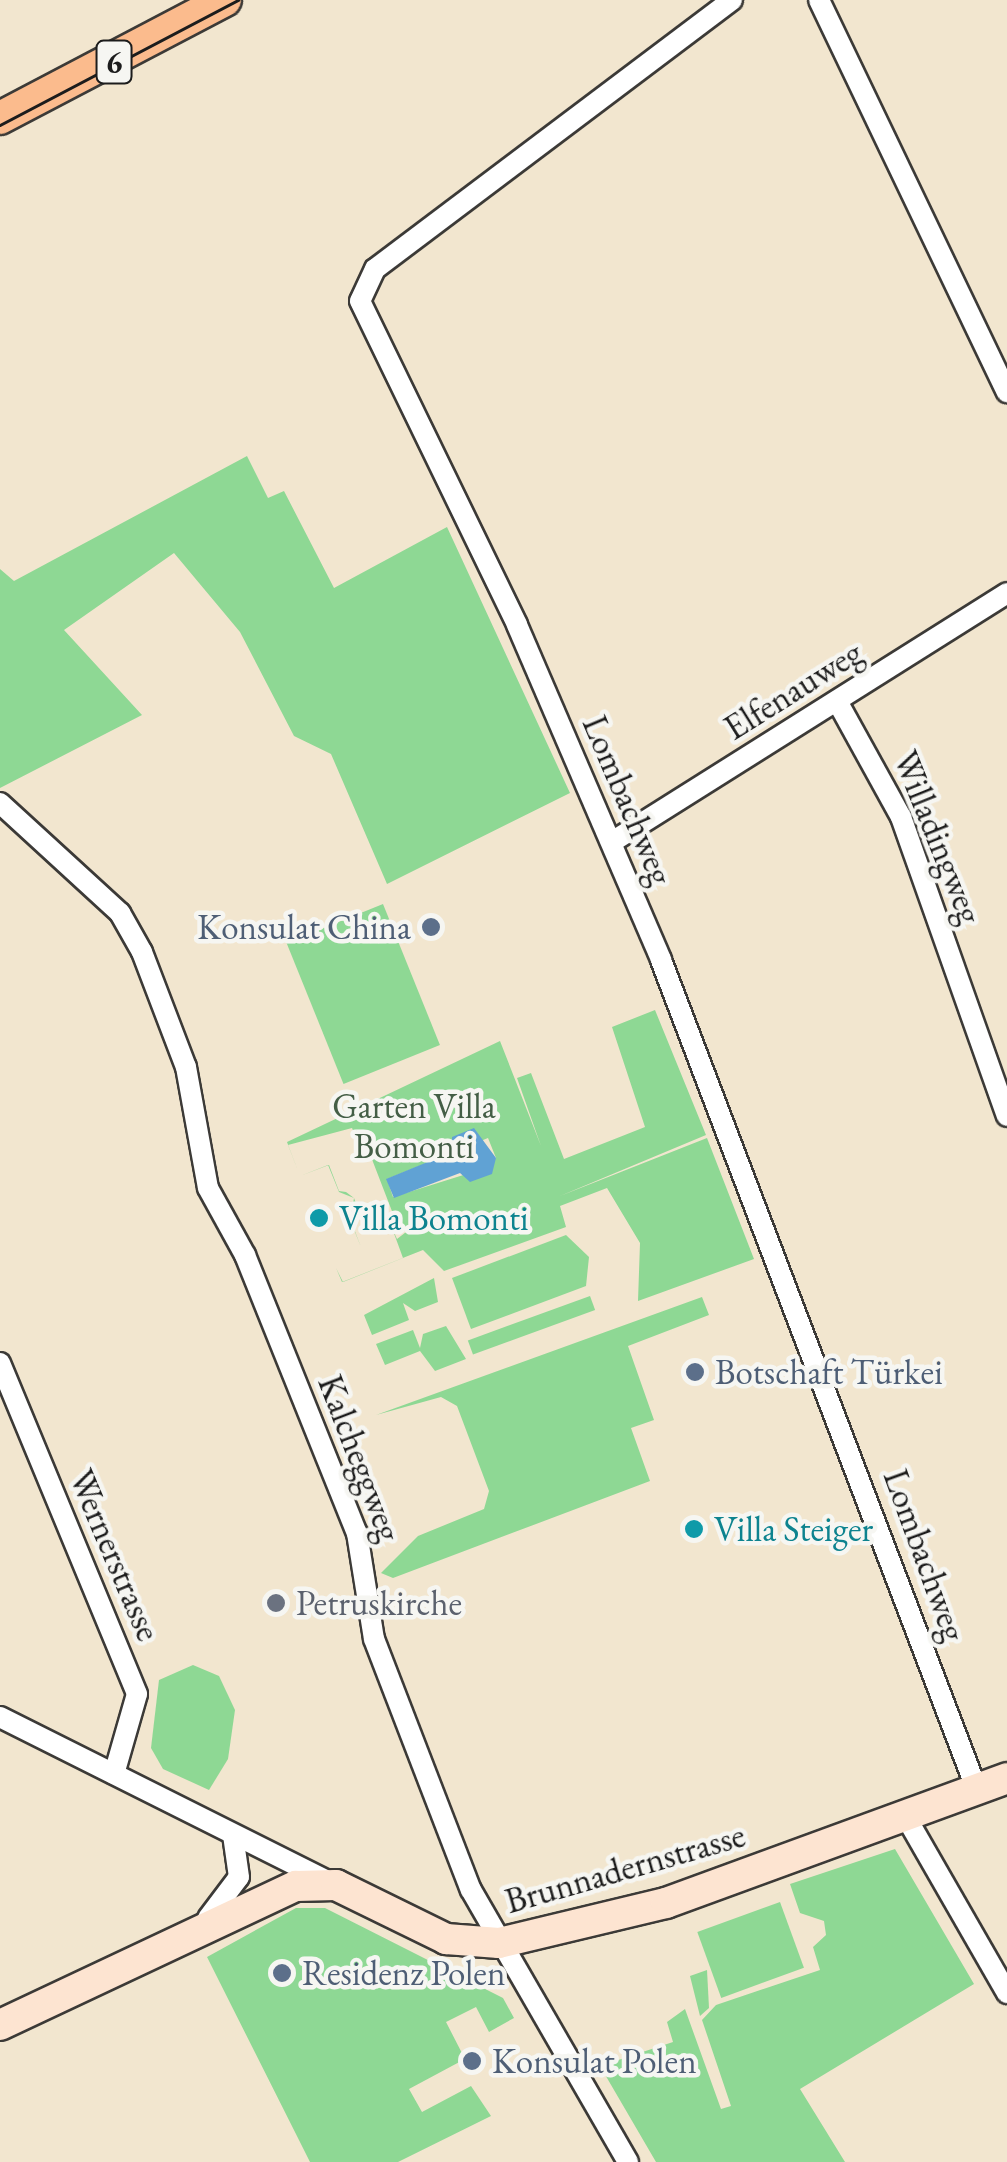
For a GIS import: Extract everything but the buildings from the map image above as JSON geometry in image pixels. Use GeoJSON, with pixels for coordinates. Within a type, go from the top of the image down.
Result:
{"type":"FeatureCollection","features":[{"type":"Feature","properties":{"kind":"main road","name":"6"},"geometry":{"type":"LineString","coordinates":[[0,118],[225,0]]}},
{"type":"Feature","properties":{"kind":"street","name":"Lombachweg"},"geometry":{"type":"LineString","coordinates":[[732,0],[384,261],[360,290],[612,842],[977,1790]]}},
{"type":"Feature","properties":{"kind":"street"},"geometry":{"type":"LineString","coordinates":[[819,0],[1007,392]]}},
{"type":"Feature","properties":{"kind":"street","name":"Elfenauweg"},"geometry":{"type":"LineString","coordinates":[[612,842],[1007,592]]}},
{"type":"Feature","properties":{"kind":"street","name":"Willadingweg"},"geometry":{"type":"LineString","coordinates":[[837,701],[901,816],[1007,1116]]}},
{"type":"Feature","properties":{"kind":"street","name":"Kalcheggweg"},"geometry":{"type":"LineString","coordinates":[[0,803],[120,913],[142,952],[186,1067],[208,1188],[250,1268],[370,1574],[374,1638],[499,1943],[628,2162]]}},
{"type":"Feature","properties":{"kind":"street","name":"Wernerstrasse"},"geometry":{"type":"LineString","coordinates":[[0,1363],[137,1694],[114,1774]]}},
{"type":"Feature","properties":{"kind":"street","name":"Brunnadernstrasse"},"geometry":{"type":"LineString","coordinates":[[0,1716],[446,1939],[499,1943],[666,1903],[907,1819],[1007,1778]]}},
{"type":"Feature","properties":{"kind":"street"},"geometry":{"type":"LineString","coordinates":[[907,1819],[1007,1993]]}},
{"type":"Feature","properties":{"kind":"street"},"geometry":{"type":"LineString","coordinates":[[202,1923],[238,1879],[233,1834]]}},
{"type":"Feature","properties":{"kind":"street"},"geometry":{"type":"LineString","coordinates":[[0,2025],[202,1923],[296,1886],[336,1885]]}},
{"type":"Feature","properties":{"kind":"green space"},"geometry":{"type":"Polygon","coordinates":[[[247,456],[268,498],[284,491],[334,588],[447,527],[570,793],[387,884],[331,754],[294,736],[240,632],[174,553],[64,630],[142,715],[0,788],[0,569],[14,581],[247,456]]]}},
{"type":"Feature","properties":{"kind":"green space"},"geometry":{"type":"Polygon","coordinates":[[[383,904],[440,1045],[344,1084],[287,943],[383,904]]]}},
{"type":"Feature","properties":{"kind":"green space","name":"Garten Villa Bomonti"},"geometry":{"type":"Polygon","coordinates":[[[655,1010],[706,1135],[560,1196],[707,1138],[754,1259],[638,1301],[640,1243],[607,1188],[560,1206],[566,1227],[444,1271],[423,1250],[403,1258],[392,1228],[397,1239],[410,1229],[400,1232],[368,1149],[375,1140],[360,1146],[364,1157],[352,1128],[288,1145],[287,1142],[500,1041],[541,1146],[517,1078],[531,1073],[564,1159],[645,1127],[612,1027],[655,1010]],[[488,1138],[387,1179],[393,1197],[489,1167],[496,1158],[488,1138]]]}},
{"type":"Feature","properties":{"kind":"green space"},"geometry":{"type":"Polygon","coordinates":[[[354,1198],[356,1216],[351,1221],[361,1247],[350,1220],[354,1198]]]}},
{"type":"Feature","properties":{"kind":"green space"},"geometry":{"type":"Polygon","coordinates":[[[566,1235],[589,1257],[586,1286],[471,1329],[452,1278],[566,1235]]]}},
{"type":"Feature","properties":{"kind":"green space"},"geometry":{"type":"Polygon","coordinates":[[[434,1278],[438,1302],[415,1311],[403,1303],[409,1320],[372,1335],[364,1315],[434,1278]]]}},
{"type":"Feature","properties":{"kind":"green space"},"geometry":{"type":"Polygon","coordinates":[[[590,1296],[595,1310],[473,1355],[468,1340],[590,1296]]]}},
{"type":"Feature","properties":{"kind":"green space"},"geometry":{"type":"Polygon","coordinates":[[[702,1297],[709,1315],[628,1346],[654,1420],[631,1428],[650,1481],[393,1578],[381,1573],[418,1536],[484,1509],[489,1491],[457,1406],[441,1397],[376,1415],[702,1297]]]}},
{"type":"Feature","properties":{"kind":"green space"},"geometry":{"type":"Polygon","coordinates":[[[446,1326],[466,1359],[435,1371],[420,1351],[385,1365],[376,1344],[413,1330],[420,1348],[423,1334],[446,1326]]]}},
{"type":"Feature","properties":{"kind":"green space"},"geometry":{"type":"Polygon","coordinates":[[[193,1665],[219,1676],[235,1710],[228,1759],[209,1790],[163,1769],[151,1748],[159,1680],[193,1665]]]}},
{"type":"Feature","properties":{"kind":"green space"},"geometry":{"type":"Polygon","coordinates":[[[895,1849],[974,1984],[800,2089],[845,2162],[656,2162],[600,2066],[673,2042],[667,2022],[685,2009],[721,2109],[731,2106],[702,2020],[716,2005],[820,1970],[813,1947],[826,1935],[824,1921],[800,1913],[790,1884],[895,1849]]]}},
{"type":"Feature","properties":{"kind":"green space"},"geometry":{"type":"Polygon","coordinates":[[[780,1902],[804,1968],[721,1998],[697,1932],[780,1902]]]}},
{"type":"Feature","properties":{"kind":"green space"},"geometry":{"type":"Polygon","coordinates":[[[296,1908],[325,1908],[503,1998],[514,2018],[489,2032],[476,2007],[446,2022],[465,2059],[409,2089],[422,2112],[471,2086],[491,2116],[398,2162],[310,2162],[207,1957],[296,1908]]]}},
{"type":"Feature","properties":{"kind":"green space"},"geometry":{"type":"Polygon","coordinates":[[[707,1970],[709,2008],[700,2016],[690,1976],[707,1970]]]}},
{"type":"Feature","properties":{"kind":"water"},"geometry":{"type":"Polygon","coordinates":[[[474,1128],[496,1158],[492,1174],[470,1182],[460,1173],[394,1198],[386,1179],[452,1152],[452,1137],[474,1128]]]}},
{"type":"Feature","properties":{"kind":"tram line"},"geometry":{"type":"LineString","coordinates":[[0,125],[238,0]]}},
{"type":"Feature","properties":{"kind":"place","name":"Konsulat China"},"geometry":{"type":"Point","coordinates":[431,927]}},
{"type":"Feature","properties":{"kind":"place","name":"Villa Bomonti"},"geometry":{"type":"Point","coordinates":[319,1218]}},
{"type":"Feature","properties":{"kind":"place","name":"Botschaft Türkei"},"geometry":{"type":"Point","coordinates":[695,1372]}},
{"type":"Feature","properties":{"kind":"place","name":"Villa Steiger"},"geometry":{"type":"Point","coordinates":[694,1529]}},
{"type":"Feature","properties":{"kind":"place","name":"Petruskirche"},"geometry":{"type":"Point","coordinates":[276,1603]}},
{"type":"Feature","properties":{"kind":"place","name":"Residenz Polen"},"geometry":{"type":"Point","coordinates":[282,1973]}},
{"type":"Feature","properties":{"kind":"place","name":"Konsulat Polen"},"geometry":{"type":"Point","coordinates":[472,2061]}}]}
